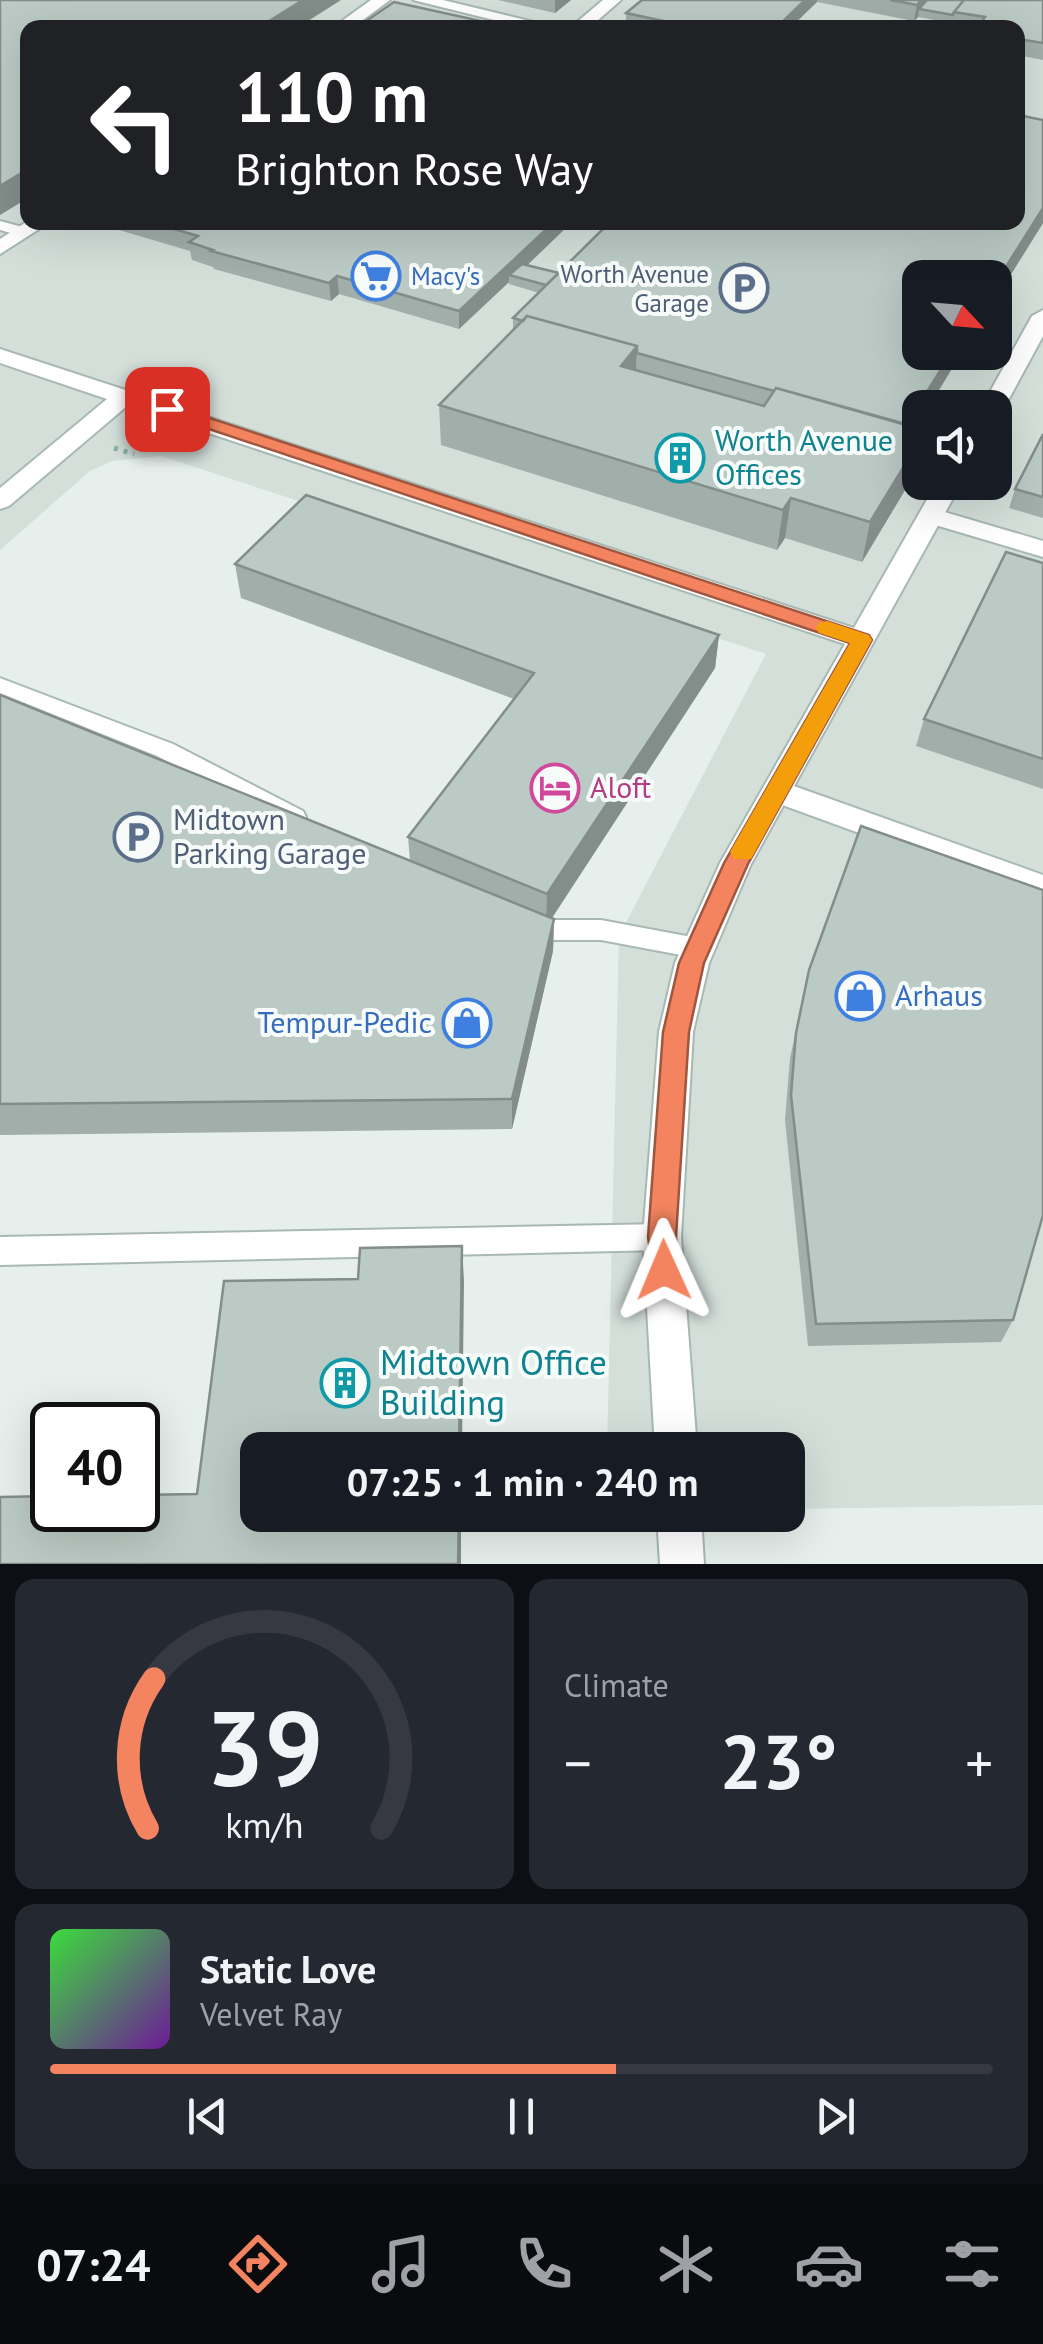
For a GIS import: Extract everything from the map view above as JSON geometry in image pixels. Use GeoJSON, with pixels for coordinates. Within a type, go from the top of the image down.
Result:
{"type":"FeatureCollection","features":[{"type":"Feature","properties":{"kind":"street"},"geometry":{"type":"LineString","coordinates":[[352,20],[382,0]]}},
{"type":"Feature","properties":{"kind":"street"},"geometry":{"type":"LineString","coordinates":[[422,0],[514,20]]}},
{"type":"Feature","properties":{"kind":"street"},"geometry":{"type":"LineString","coordinates":[[588,20],[613,0]]}},
{"type":"Feature","properties":{"kind":"street"},"geometry":{"type":"LineString","coordinates":[[0,248],[27,230]]}},
{"type":"Feature","properties":{"kind":"street"},"geometry":{"type":"LineString","coordinates":[[1002,390],[1043,316]]}},
{"type":"Feature","properties":{"kind":"street"},"geometry":{"type":"LineString","coordinates":[[0,356],[862,640]]}},
{"type":"Feature","properties":{"kind":"street"},"geometry":{"type":"LineString","coordinates":[[0,501],[126,396]]}},
{"type":"Feature","properties":{"kind":"street"},"geometry":{"type":"LineString","coordinates":[[675,1432],[662,1237],[676,1032],[698,948],[736,863],[940,500]]}},
{"type":"Feature","properties":{"kind":"street"},"geometry":{"type":"LineString","coordinates":[[931,516],[1043,549]]}},
{"type":"Feature","properties":{"kind":"street"},"geometry":{"type":"LineString","coordinates":[[777,791],[1043,888]]}},
{"type":"Feature","properties":{"kind":"street"},"geometry":{"type":"LineString","coordinates":[[681,1532],[682,1564]]}},
{"type":"Feature","properties":{"kind":"lane"},"geometry":{"type":"LineString","coordinates":[[0,685],[165,750],[319,830]]}},
{"type":"Feature","properties":{"kind":"lane"},"geometry":{"type":"LineString","coordinates":[[497,909],[553,930],[601,930],[698,948]]}},
{"type":"Feature","properties":{"kind":"lane"},"geometry":{"type":"LineString","coordinates":[[0,1251],[662,1237]]}},
{"type":"Feature","properties":{"kind":"shaded area"},"geometry":{"type":"Polygon","coordinates":[[[0,0],[1043,0],[1043,1505],[805,1509],[805,1432],[607,1432],[619,936],[766,654],[161,456],[112,461],[90,471],[0,550],[0,0]]]}},
{"type":"Feature","properties":{"kind":"building"},"geometry":{"type":"Polygon","coordinates":[[[0,0],[303,0],[271,20],[20,20],[20,174],[0,186],[0,0]]]}},
{"type":"Feature","properties":{"kind":"building"},"geometry":{"type":"Polygon","coordinates":[[[642,0],[805,0],[784,20],[659,20],[626,13],[642,0]]]}},
{"type":"Feature","properties":{"kind":"building"},"geometry":{"type":"Polygon","coordinates":[[[890,0],[921,0],[917,5],[890,0]]]}},
{"type":"Feature","properties":{"kind":"building"},"geometry":{"type":"Polygon","coordinates":[[[927,0],[964,0],[953,15],[919,9],[927,0]]]}},
{"type":"Feature","properties":{"kind":"building"},"geometry":{"type":"Polygon","coordinates":[[[964,0],[1043,0],[1043,43],[1025,40],[1025,20],[983,20],[985,17],[954,12],[964,0]]]}},
{"type":"Feature","properties":{"kind":"building"},"geometry":{"type":"Polygon","coordinates":[[[394,2],[476,20],[368,20],[394,2]]]}},
{"type":"Feature","properties":{"kind":"building","name":"Worth Avenue Garage"},"geometry":{"type":"Polygon","coordinates":[[[1025,116],[1043,120],[1043,208],[1010,260],[902,260],[902,370],[941,370],[928,390],[902,390],[902,424],[637,353],[637,346],[527,316],[523,321],[513,318],[602,230],[1025,230],[1025,116]]]}},
{"type":"Feature","properties":{"kind":"building","name":"Macy's"},"geometry":{"type":"Polygon","coordinates":[[[177,230],[545,230],[459,311],[337,276],[329,283],[211,251],[189,242],[198,236],[177,230]]]}},
{"type":"Feature","properties":{"kind":"building"},"geometry":{"type":"Polygon","coordinates":[[[522,264],[559,273],[546,285],[509,275],[522,264]]]}},
{"type":"Feature","properties":{"kind":"building"},"geometry":{"type":"Polygon","coordinates":[[[527,316],[637,346],[621,366],[764,406],[776,388],[902,423],[902,470],[870,522],[791,498],[783,510],[439,405],[527,316]]]}},
{"type":"Feature","properties":{"kind":"building"},"geometry":{"type":"Polygon","coordinates":[[[1043,434],[1043,497],[1015,489],[1043,434]]]}},
{"type":"Feature","properties":{"kind":"building","name":"Aloft"},"geometry":{"type":"Polygon","coordinates":[[[306,495],[719,635],[547,894],[408,837],[534,673],[235,564],[306,495]]]}},
{"type":"Feature","properties":{"kind":"building"},"geometry":{"type":"Polygon","coordinates":[[[1006,552],[1043,563],[1043,759],[924,719],[1006,552]]]}},
{"type":"Feature","properties":{"kind":"building","name":"Midtown Parking Garage"},"geometry":{"type":"Polygon","coordinates":[[[0,695],[554,919],[512,1099],[0,1104],[0,695]]]}},
{"type":"Feature","properties":{"kind":"building"},"geometry":{"type":"Polygon","coordinates":[[[861,826],[1043,890],[1043,1215],[1013,1320],[816,1324],[791,1095],[796,1033],[809,970],[861,826]]]}},
{"type":"Feature","properties":{"kind":"building","name":"Midtown Office Building"},"geometry":{"type":"Polygon","coordinates":[[[462,1246],[459,1432],[240,1432],[240,1532],[459,1532],[458,1564],[0,1564],[0,1497],[30,1496],[30,1532],[160,1532],[160,1495],[197,1494],[224,1281],[358,1279],[360,1248],[462,1246]]]}},
{"type":"Feature","properties":{"kind":"slow traffic"},"geometry":{"type":"LineString","coordinates":[[742,852],[862,640],[827,628]]}},
{"type":"Feature","properties":{"kind":"place","name":"Macy's"},"geometry":{"type":"Point","coordinates":[376,276]}},
{"type":"Feature","properties":{"kind":"place","name":"Worth Avenue Garage"},"geometry":{"type":"Point","coordinates":[744,288]}},
{"type":"Feature","properties":{"kind":"place","name":"Worth Avenue Offices"},"geometry":{"type":"Point","coordinates":[680,458]}},
{"type":"Feature","properties":{"kind":"place","name":"Aloft"},"geometry":{"type":"Point","coordinates":[555,788]}},
{"type":"Feature","properties":{"kind":"place","name":"Midtown Parking Garage"},"geometry":{"type":"Point","coordinates":[138,837]}},
{"type":"Feature","properties":{"kind":"place","name":"Arhaus"},"geometry":{"type":"Point","coordinates":[860,996]}},
{"type":"Feature","properties":{"kind":"place","name":"Tempur-Pedic"},"geometry":{"type":"Point","coordinates":[467,1023]}},
{"type":"Feature","properties":{"kind":"place","name":"Midtown Office Building"},"geometry":{"type":"Point","coordinates":[345,1383]}},
{"type":"Feature","properties":{"kind":"route"},"geometry":{"type":"LineString","coordinates":[[167,409],[862,640],[736,863],[692,963],[676,1032],[662,1237],[664,1270]]}}]}
